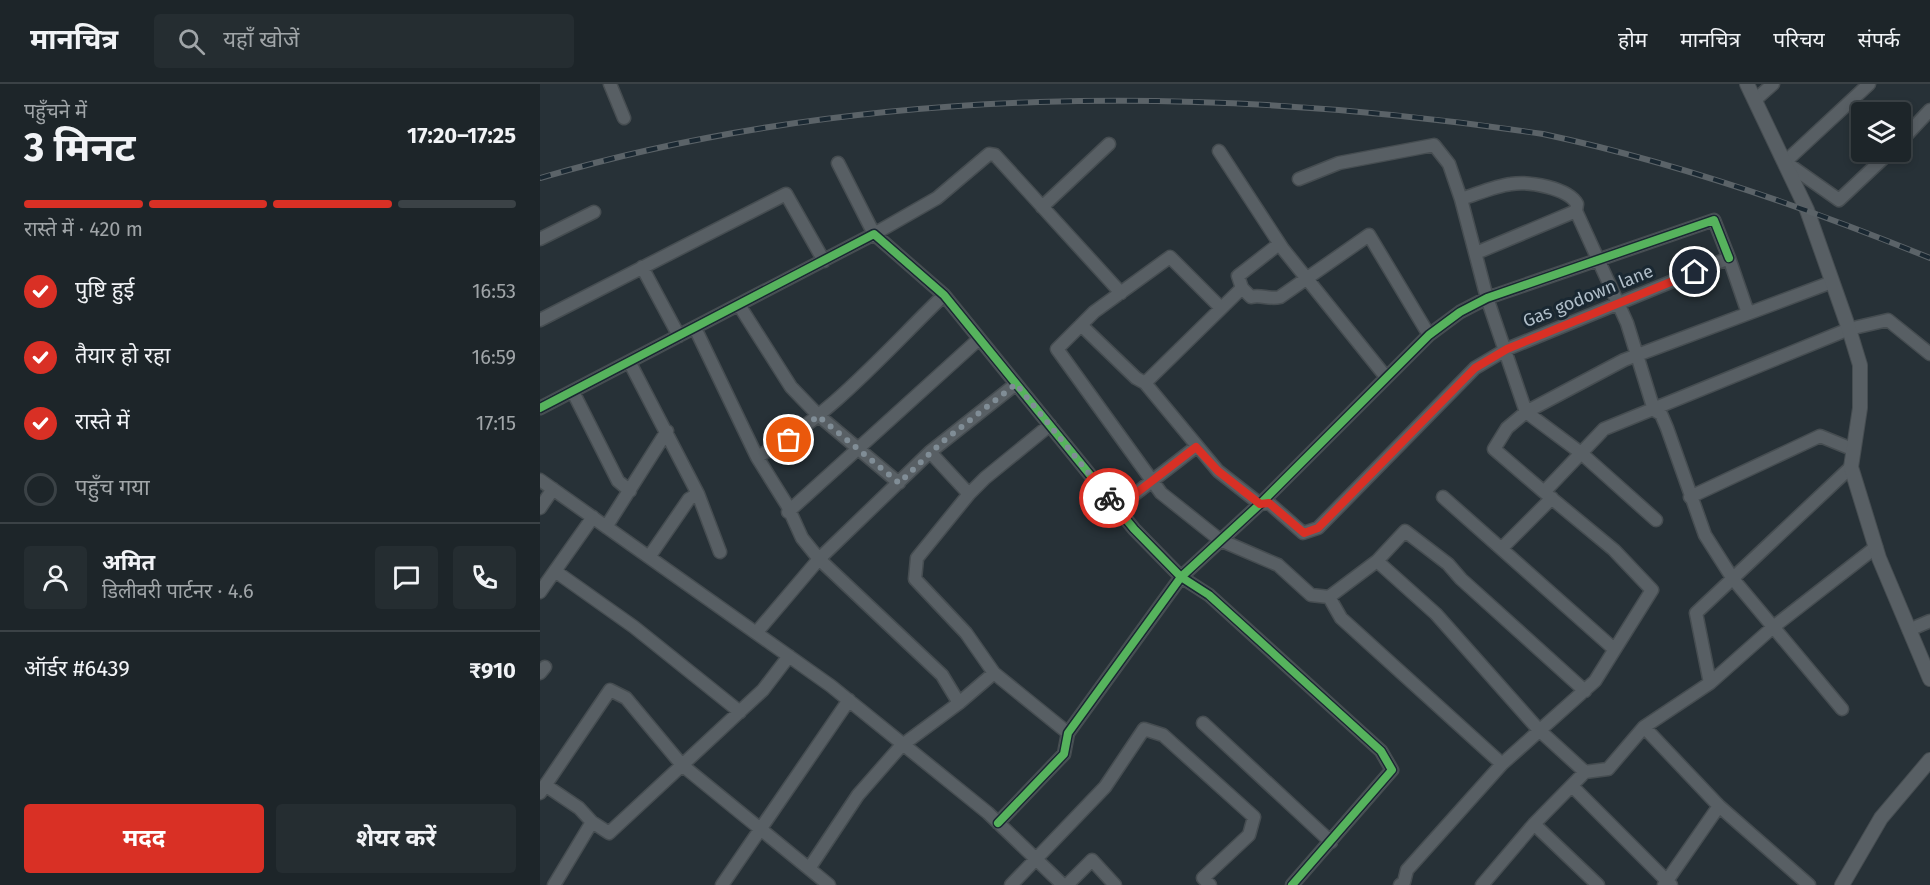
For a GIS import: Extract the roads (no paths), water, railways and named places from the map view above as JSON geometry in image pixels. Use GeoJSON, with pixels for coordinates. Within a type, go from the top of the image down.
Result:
{"type":"FeatureCollection","features":[{"type":"Feature","properties":{"kind":"street"},"geometry":{"type":"LineString","coordinates":[[610,84],[624,118]]}},
{"type":"Feature","properties":{"kind":"street"},"geometry":{"type":"LineString","coordinates":[[1747,84],[1808,210],[1849,329],[1860,365],[1860,408],[1851,467],[1876,547],[1930,679]]}},
{"type":"Feature","properties":{"kind":"street"},"geometry":{"type":"LineString","coordinates":[[1755,99],[1773,84]]}},
{"type":"Feature","properties":{"kind":"street"},"geometry":{"type":"LineString","coordinates":[[1785,162],[1869,84]]}},
{"type":"Feature","properties":{"kind":"street"},"geometry":{"type":"LineString","coordinates":[[1911,130],[1930,110]]}},
{"type":"Feature","properties":{"kind":"street"},"geometry":{"type":"LineString","coordinates":[[1042,207],[1109,144]]}},
{"type":"Feature","properties":{"kind":"street"},"geometry":{"type":"LineString","coordinates":[[1299,179],[1339,163],[1434,145],[1449,164],[1461,199],[1487,298],[1507,349],[1526,412],[1581,453],[1656,520]]}},
{"type":"Feature","properties":{"kind":"street"},"geometry":{"type":"LineString","coordinates":[[1219,150],[1279,244],[1386,377]]}},
{"type":"Feature","properties":{"kind":"street"},"geometry":{"type":"LineString","coordinates":[[540,408],[874,234],[937,198],[989,154],[995,155],[1121,293]]}},
{"type":"Feature","properties":{"kind":"street"},"geometry":{"type":"LineString","coordinates":[[1785,162],[1839,200],[1879,162]]}},
{"type":"Feature","properties":{"kind":"street"},"geometry":{"type":"LineString","coordinates":[[838,163],[874,234],[944,296],[1117,508],[1181,577],[1209,595],[1381,751],[1392,770],[1292,885]]}},
{"type":"Feature","properties":{"kind":"street"},"geometry":{"type":"LineString","coordinates":[[1461,199],[1512,183],[1536,186],[1571,195],[1577,204],[1575,211],[1618,304],[1654,410],[1661,414],[1667,428],[1705,535],[1733,579],[1842,709]]}},
{"type":"Feature","properties":{"kind":"street"},"geometry":{"type":"LineString","coordinates":[[540,320],[786,194],[825,261]]}},
{"type":"Feature","properties":{"kind":"street"},"geometry":{"type":"LineString","coordinates":[[1476,253],[1575,211]]}},
{"type":"Feature","properties":{"kind":"street"},"geometry":{"type":"LineString","coordinates":[[540,239],[594,212]]}},
{"type":"Feature","properties":{"kind":"street"},"geometry":{"type":"LineString","coordinates":[[998,823],[1064,754],[1068,733],[1181,577],[1260,504],[1429,335],[1460,312],[1487,298],[1714,220],[1748,313]]}},
{"type":"Feature","properties":{"kind":"street"},"geometry":{"type":"LineString","coordinates":[[1279,244],[1238,276],[1242,288],[1251,297],[1257,295],[1270,299],[1280,297],[1369,235],[1429,335]]}},
{"type":"Feature","properties":{"kind":"street"},"geometry":{"type":"LineString","coordinates":[[1220,307],[1170,257],[1081,325],[1057,349],[1161,493],[1220,540],[1278,565],[1311,594],[1329,597],[1377,561],[1405,531],[1448,564],[1461,579],[1585,691]]}},
{"type":"Feature","properties":{"kind":"street","name":"Gas godown lane"},"geometry":{"type":"LineString","coordinates":[[1260,504],[1269,503],[1304,533],[1318,528],[1475,368],[1507,349],[1729,258]]}},
{"type":"Feature","properties":{"kind":"street"},"geometry":{"type":"LineString","coordinates":[[642,267],[679,336]]}},
{"type":"Feature","properties":{"kind":"street"},"geometry":{"type":"LineString","coordinates":[[1403,884],[1407,870],[1502,764],[1595,681],[1652,590],[1614,550],[1494,449],[1507,428],[1526,412],[1637,355],[1832,282]]}},
{"type":"Feature","properties":{"kind":"street"},"geometry":{"type":"LineString","coordinates":[[1145,383],[1220,307],[1242,288]]}},
{"type":"Feature","properties":{"kind":"street"},"geometry":{"type":"LineString","coordinates":[[757,457],[789,440],[818,416],[944,296]]}},
{"type":"Feature","properties":{"kind":"street"},"geometry":{"type":"LineString","coordinates":[[739,305],[791,387],[818,416],[899,483]]}},
{"type":"Feature","properties":{"kind":"street"},"geometry":{"type":"LineString","coordinates":[[1502,548],[1581,453],[1604,429],[1849,329],[1888,320],[1930,354]]}},
{"type":"Feature","properties":{"kind":"street"},"geometry":{"type":"LineString","coordinates":[[1081,325],[1136,378],[1145,383],[1218,471],[1260,504]]}},
{"type":"Feature","properties":{"kind":"street"},"geometry":{"type":"LineString","coordinates":[[694,328],[757,457],[787,505],[788,512],[802,538],[819,559],[942,675],[959,703]]}},
{"type":"Feature","properties":{"kind":"street"},"geometry":{"type":"LineString","coordinates":[[788,512],[979,339]]}},
{"type":"Feature","properties":{"kind":"street"},"geometry":{"type":"LineString","coordinates":[[630,363],[698,494],[720,552]]}},
{"type":"Feature","properties":{"kind":"street"},"geometry":{"type":"LineString","coordinates":[[756,633],[819,559],[930,452],[1016,384]]}},
{"type":"Feature","properties":{"kind":"street"},"geometry":{"type":"LineString","coordinates":[[573,392],[618,480],[630,491]]}},
{"type":"Feature","properties":{"kind":"street"},"geometry":{"type":"LineString","coordinates":[[1050,425],[985,478],[969,494],[917,558],[915,579],[966,633],[994,673],[1068,733]]}},
{"type":"Feature","properties":{"kind":"street"},"geometry":{"type":"LineString","coordinates":[[606,527],[667,431]]}},
{"type":"Feature","properties":{"kind":"street"},"geometry":{"type":"LineString","coordinates":[[1690,497],[1805,441],[1820,436],[1852,449]]}},
{"type":"Feature","properties":{"kind":"street"},"geometry":{"type":"LineString","coordinates":[[1117,508],[1196,447]]}},
{"type":"Feature","properties":{"kind":"street"},"geometry":{"type":"LineString","coordinates":[[930,452],[969,494]]}},
{"type":"Feature","properties":{"kind":"street"},"geometry":{"type":"LineString","coordinates":[[1710,683],[1696,613],[1851,467]]}},
{"type":"Feature","properties":{"kind":"street"},"geometry":{"type":"LineString","coordinates":[[540,480],[849,700],[901,746],[998,823],[1065,885],[1092,861],[1114,885]]}},
{"type":"Feature","properties":{"kind":"street"},"geometry":{"type":"LineString","coordinates":[[540,508],[552,489]]}},
{"type":"Feature","properties":{"kind":"street"},"geometry":{"type":"LineString","coordinates":[[649,557],[689,499],[698,494]]}},
{"type":"Feature","properties":{"kind":"street"},"geometry":{"type":"LineString","coordinates":[[1443,496],[1614,650]]}},
{"type":"Feature","properties":{"kind":"street"},"geometry":{"type":"LineString","coordinates":[[540,592],[593,517]]}},
{"type":"Feature","properties":{"kind":"street"},"geometry":{"type":"LineString","coordinates":[[1482,885],[1534,824],[1585,772],[1608,769],[1644,727],[1710,683],[1772,628],[1876,547]]}},
{"type":"Feature","properties":{"kind":"street"},"geometry":{"type":"LineString","coordinates":[[1377,561],[1436,615],[1539,730],[1585,772]]}},
{"type":"Feature","properties":{"kind":"street"},"geometry":{"type":"LineString","coordinates":[[555,571],[634,627],[740,712]]}},
{"type":"Feature","properties":{"kind":"street"},"geometry":{"type":"LineString","coordinates":[[1329,597],[1341,618],[1502,764]]}},
{"type":"Feature","properties":{"kind":"street"},"geometry":{"type":"LineString","coordinates":[[1909,630],[1930,621]]}},
{"type":"Feature","properties":{"kind":"street"},"geometry":{"type":"LineString","coordinates":[[789,656],[763,690],[740,712],[682,765],[609,833],[592,822],[579,808],[543,789],[610,690],[626,698],[682,765],[733,809],[761,827],[829,885]]}},
{"type":"Feature","properties":{"kind":"street"},"geometry":{"type":"LineString","coordinates":[[810,867],[858,795],[901,746],[959,703],[994,673]]}},
{"type":"Feature","properties":{"kind":"street"},"geometry":{"type":"LineString","coordinates":[[722,885],[849,700]]}},
{"type":"Feature","properties":{"kind":"street"},"geometry":{"type":"LineString","coordinates":[[1203,723],[1331,842]]}},
{"type":"Feature","properties":{"kind":"street"},"geometry":{"type":"LineString","coordinates":[[1644,727],[1719,806],[1809,885]]}},
{"type":"Feature","properties":{"kind":"street"},"geometry":{"type":"LineString","coordinates":[[1011,885],[1105,787],[1143,729],[1163,735],[1254,817],[1249,836],[1203,878],[1210,885]]}},
{"type":"Feature","properties":{"kind":"street"},"geometry":{"type":"LineString","coordinates":[[1842,885],[1881,818],[1929,767]]}},
{"type":"Feature","properties":{"kind":"street"},"geometry":{"type":"LineString","coordinates":[[1572,786],[1667,884],[1719,806]]}},
{"type":"Feature","properties":{"kind":"street"},"geometry":{"type":"LineString","coordinates":[[554,885],[592,822]]}},
{"type":"Feature","properties":{"kind":"street"},"geometry":{"type":"LineString","coordinates":[[1534,824],[1598,885]]}},
{"type":"Feature","properties":{"kind":"railway"},"geometry":{"type":"LineString","coordinates":[[540,178],[662,147],[786,124],[912,110],[1038,102],[1166,101],[1292,107],[1418,118],[1543,134],[1592,145],[1739,187],[1930,258]]}}]}
